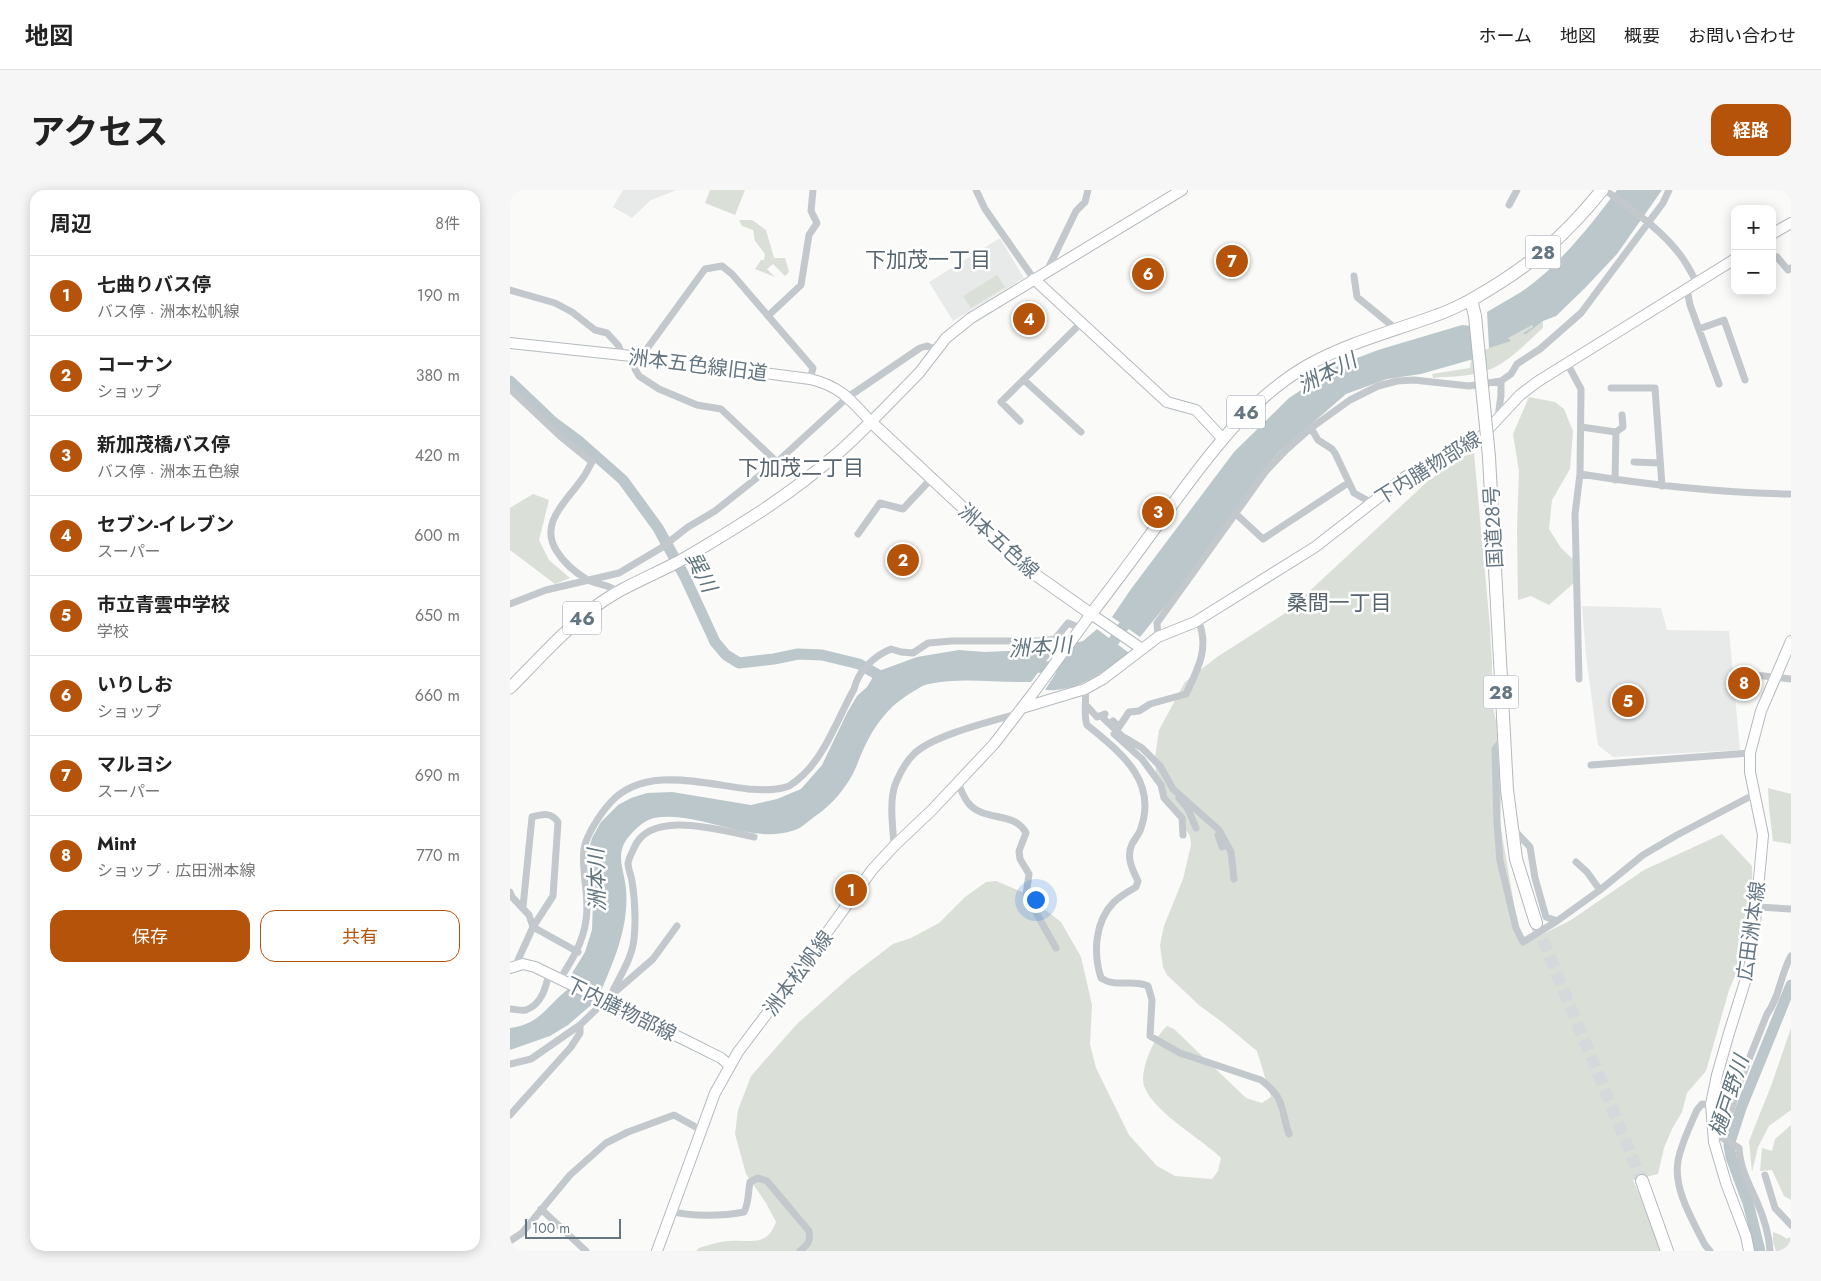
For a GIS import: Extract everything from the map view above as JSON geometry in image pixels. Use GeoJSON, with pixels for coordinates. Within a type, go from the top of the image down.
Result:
{"type":"FeatureCollection","features":[{"type":"Feature","properties":{"kind":"highway","name":"28"},"geometry":{"type":"LineString","coordinates":[[1471,300],[1504,280],[1549,247],[1604,190]]}},
{"type":"Feature","properties":{"kind":"highway","name":"国道28号"},"geometry":{"type":"LineString","coordinates":[[1471,300],[1475,316],[1489,457],[1506,790],[1516,858],[1536,924]]}},
{"type":"Feature","properties":{"kind":"highway"},"geometry":{"type":"LineString","coordinates":[[1642,1181],[1666,1251]]}},
{"type":"Feature","properties":{"kind":"main road"},"geometry":{"type":"LineString","coordinates":[[871,422],[919,373],[946,338],[971,318],[1182,190]]}},
{"type":"Feature","properties":{"kind":"main road"},"geometry":{"type":"LineString","coordinates":[[1776,232],[1791,223]]}},
{"type":"Feature","properties":{"kind":"main road","name":"下内膳物部線"},"geometry":{"type":"LineString","coordinates":[[1020,711],[1085,689],[1103,679],[1140,648],[1158,637],[1198,620],[1315,547],[1412,473],[1479,439],[1520,395],[1537,382],[1731,262]]}},
{"type":"Feature","properties":{"kind":"main road"},"geometry":{"type":"LineString","coordinates":[[1034,279],[1167,402],[1196,410],[1223,439]]}},
{"type":"Feature","properties":{"kind":"main road","name":"46"},"geometry":{"type":"LineString","coordinates":[[1096,617],[1194,476],[1223,439],[1260,400],[1309,364],[1348,346],[1438,315],[1471,300]]}},
{"type":"Feature","properties":{"kind":"main road","name":"洲本五色線旧道"},"geometry":{"type":"LineString","coordinates":[[510,343],[810,379],[827,383],[848,396],[871,422]]}},
{"type":"Feature","properties":{"kind":"main road","name":"46"},"geometry":{"type":"LineString","coordinates":[[510,688],[595,606],[733,530],[787,494],[833,458],[871,422]]}},
{"type":"Feature","properties":{"kind":"main road","name":"洲本五色線"},"geometry":{"type":"LineString","coordinates":[[871,422],[1033,573],[1096,617]]}},
{"type":"Feature","properties":{"kind":"main road"},"geometry":{"type":"LineString","coordinates":[[1096,617],[1140,648]]}},
{"type":"Feature","properties":{"kind":"main road","name":"洲本松帆線"},"geometry":{"type":"LineString","coordinates":[[657,1251],[715,1093],[729,1065],[872,870],[985,755],[1020,711],[1080,628],[1096,617]]}},
{"type":"Feature","properties":{"kind":"main road","name":"広田洲本線"},"geometry":{"type":"LineString","coordinates":[[1749,1251],[1746,1236],[1715,1148],[1712,1133],[1711,1105],[1729,1033],[1749,969],[1757,907],[1763,835],[1750,772],[1750,753],[1761,711],[1791,641]]}},
{"type":"Feature","properties":{"kind":"main road","name":"下内膳物部線"},"geometry":{"type":"LineString","coordinates":[[514,966],[528,965],[605,998],[721,1058],[729,1065]]}},
{"type":"Feature","properties":{"kind":"street"},"geometry":{"type":"LineString","coordinates":[[769,315],[801,285],[809,235],[817,223],[811,210],[813,190]]}},
{"type":"Feature","properties":{"kind":"street"},"geometry":{"type":"LineString","coordinates":[[976,190],[984,209],[1034,279]]}},
{"type":"Feature","properties":{"kind":"street"},"geometry":{"type":"LineString","coordinates":[[1047,271],[1076,211],[1085,202],[1088,190]]}},
{"type":"Feature","properties":{"kind":"street"},"geometry":{"type":"LineString","coordinates":[[1509,205],[1517,190]]}},
{"type":"Feature","properties":{"kind":"street"},"geometry":{"type":"LineString","coordinates":[[1604,190],[1647,221],[1681,256],[1697,283]]}},
{"type":"Feature","properties":{"kind":"street"},"geometry":{"type":"LineString","coordinates":[[1158,637],[1157,623],[1266,471],[1285,450],[1311,428],[1361,394],[1397,382],[1414,380],[1469,386],[1501,381],[1511,374],[1518,364],[1540,349],[1581,313],[1647,221],[1663,203],[1669,190]]}},
{"type":"Feature","properties":{"kind":"street"},"geometry":{"type":"LineString","coordinates":[[1777,256],[1788,270],[1791,268]]}},
{"type":"Feature","properties":{"kind":"street"},"geometry":{"type":"LineString","coordinates":[[777,462],[721,409],[697,405],[659,389],[639,376],[635,370],[639,357],[705,269],[722,266],[732,274],[769,315],[813,368],[810,379]]}},
{"type":"Feature","properties":{"kind":"street"},"geometry":{"type":"LineString","coordinates":[[1354,276],[1356,297],[1396,329]]}},
{"type":"Feature","properties":{"kind":"street"},"geometry":{"type":"LineString","coordinates":[[1687,289],[1690,305],[1719,384]]}},
{"type":"Feature","properties":{"kind":"street"},"geometry":{"type":"LineString","coordinates":[[510,290],[555,303],[572,312],[595,330],[607,333],[618,345],[623,356]]}},
{"type":"Feature","properties":{"kind":"street"},"geometry":{"type":"LineString","coordinates":[[1699,329],[1724,320],[1745,380]]}},
{"type":"Feature","properties":{"kind":"street"},"geometry":{"type":"LineString","coordinates":[[1020,421],[1001,402],[1081,323]]}},
{"type":"Feature","properties":{"kind":"street"},"geometry":{"type":"LineString","coordinates":[[510,603],[546,590],[619,573],[661,548],[715,511],[777,462],[848,396],[920,348],[927,346],[937,350]]}},
{"type":"Feature","properties":{"kind":"street"},"geometry":{"type":"LineString","coordinates":[[1567,363],[1581,390],[1580,474],[1575,514],[1579,679]]}},
{"type":"Feature","properties":{"kind":"street"},"geometry":{"type":"LineString","coordinates":[[1024,380],[1081,432]]}},
{"type":"Feature","properties":{"kind":"street"},"geometry":{"type":"LineString","coordinates":[[1498,419],[1501,381]]}},
{"type":"Feature","properties":{"kind":"street"},"geometry":{"type":"LineString","coordinates":[[1611,388],[1655,388],[1662,486]]}},
{"type":"Feature","properties":{"kind":"street"},"geometry":{"type":"LineString","coordinates":[[510,389],[560,436],[592,462],[554,517],[551,529],[552,544],[566,564],[588,580],[613,587],[618,592]]}},
{"type":"Feature","properties":{"kind":"street"},"geometry":{"type":"LineString","coordinates":[[1581,427],[1616,432],[1623,427],[1622,415]]}},
{"type":"Feature","properties":{"kind":"street"},"geometry":{"type":"LineString","coordinates":[[1311,428],[1318,440],[1336,453],[1354,493],[1372,503]]}},
{"type":"Feature","properties":{"kind":"street"},"geometry":{"type":"LineString","coordinates":[[1615,480],[1616,432]]}},
{"type":"Feature","properties":{"kind":"street"},"geometry":{"type":"LineString","coordinates":[[1634,462],[1660,462]]}},
{"type":"Feature","properties":{"kind":"street"},"geometry":{"type":"LineString","coordinates":[[1580,474],[1662,486],[1738,494],[1791,494]]}},
{"type":"Feature","properties":{"kind":"street"},"geometry":{"type":"LineString","coordinates":[[858,534],[880,502],[904,509],[931,479]]}},
{"type":"Feature","properties":{"kind":"street"},"geometry":{"type":"LineString","coordinates":[[1235,513],[1263,540],[1348,482]]}},
{"type":"Feature","properties":{"kind":"street"},"geometry":{"type":"LineString","coordinates":[[1099,716],[1105,714],[1119,727],[1129,712],[1139,711],[1150,704],[1186,694],[1201,663],[1204,633],[1198,620]]}},
{"type":"Feature","properties":{"kind":"street"},"geometry":{"type":"LineString","coordinates":[[560,979],[578,952],[584,932],[587,908],[584,847],[594,825],[612,801],[622,793],[659,779],[765,790],[788,786],[803,775],[819,753],[854,690],[856,679],[879,654],[891,649],[913,653],[928,643],[1041,641],[1055,639],[1068,623],[1080,628]]}},
{"type":"Feature","properties":{"kind":"street"},"geometry":{"type":"LineString","coordinates":[[1737,673],[1791,679]]}},
{"type":"Feature","properties":{"kind":"street"},"geometry":{"type":"LineString","coordinates":[[1085,689],[1085,720],[1087,725],[1117,750],[1139,776],[1145,815],[1140,832],[1131,846],[1129,856],[1138,880],[1136,887],[1114,902],[1104,916],[1096,938],[1096,954],[1101,978],[1107,982],[1142,983],[1148,986],[1152,1000],[1150,1036],[1180,1053],[1262,1080],[1281,1101],[1289,1134]]}},
{"type":"Feature","properties":{"kind":"street"},"geometry":{"type":"LineString","coordinates":[[1086,705],[1122,736],[1142,748],[1160,766],[1173,789],[1188,809],[1196,828]]}},
{"type":"Feature","properties":{"kind":"street"},"geometry":{"type":"LineString","coordinates":[[894,846],[892,800],[895,785],[914,754],[924,746],[947,736],[1020,711]]}},
{"type":"Feature","properties":{"kind":"street"},"geometry":{"type":"LineString","coordinates":[[1099,716],[1126,746],[1142,759],[1160,785],[1164,798],[1182,818],[1183,835]]}},
{"type":"Feature","properties":{"kind":"street"},"geometry":{"type":"LineString","coordinates":[[1504,737],[1495,749],[1500,861],[1516,928],[1522,942],[1557,921],[1600,890],[1643,855],[1677,834],[1755,794]]}},
{"type":"Feature","properties":{"kind":"street"},"geometry":{"type":"LineString","coordinates":[[1591,765],[1750,753]]}},
{"type":"Feature","properties":{"kind":"street"},"geometry":{"type":"LineString","coordinates":[[958,782],[971,807],[983,813],[1017,822],[1022,826],[1026,833],[1019,850],[1020,859],[1030,874],[1026,895],[1056,948]]}},
{"type":"Feature","properties":{"kind":"street"},"geometry":{"type":"LineString","coordinates":[[1173,789],[1216,827],[1231,852],[1234,879]]}},
{"type":"Feature","properties":{"kind":"street"},"geometry":{"type":"LineString","coordinates":[[514,966],[533,927],[553,896],[558,822],[554,816],[547,814],[532,817],[523,907]]}},
{"type":"Feature","properties":{"kind":"street"},"geometry":{"type":"LineString","coordinates":[[605,998],[625,967],[634,940],[635,906],[628,859],[636,843],[650,832],[673,824],[754,837]]}},
{"type":"Feature","properties":{"kind":"street"},"geometry":{"type":"LineString","coordinates":[[1511,826],[1530,847],[1535,878],[1546,917],[1557,921]]}},
{"type":"Feature","properties":{"kind":"street"},"geometry":{"type":"LineString","coordinates":[[1216,827],[1222,847]]}},
{"type":"Feature","properties":{"kind":"street"},"geometry":{"type":"LineString","coordinates":[[1576,862],[1587,872],[1600,890]]}},
{"type":"Feature","properties":{"kind":"street"},"geometry":{"type":"LineString","coordinates":[[510,892],[512,897],[529,915],[533,927],[578,952]]}},
{"type":"Feature","properties":{"kind":"street"},"geometry":{"type":"LineString","coordinates":[[1757,907],[1791,909]]}},
{"type":"Feature","properties":{"kind":"street"},"geometry":{"type":"LineString","coordinates":[[510,1064],[531,1059],[580,1025],[605,998],[653,959],[677,926]]}},
{"type":"Feature","properties":{"kind":"street"},"geometry":{"type":"LineString","coordinates":[[1770,1251],[1766,1224],[1743,1171],[1739,1148],[1719,1136],[1732,1110],[1736,1093],[1767,1014],[1774,1004],[1784,968],[1791,956]]}},
{"type":"Feature","properties":{"kind":"street"},"geometry":{"type":"LineString","coordinates":[[510,1010],[527,1010],[539,1000],[546,988],[549,974]]}},
{"type":"Feature","properties":{"kind":"street"},"geometry":{"type":"LineString","coordinates":[[510,1115],[571,1047],[580,1033],[580,1025]]}},
{"type":"Feature","properties":{"kind":"street"},"geometry":{"type":"LineString","coordinates":[[1714,1088],[1736,1093]]}},
{"type":"Feature","properties":{"kind":"street"},"geometry":{"type":"LineString","coordinates":[[1710,1251],[1705,1245],[1683,1201],[1677,1164],[1696,1110],[1702,1104],[1711,1105]]}},
{"type":"Feature","properties":{"kind":"street"},"geometry":{"type":"LineString","coordinates":[[510,1241],[522,1233],[570,1175],[606,1144],[628,1132],[674,1115],[701,1130]]}},
{"type":"Feature","properties":{"kind":"street"},"geometry":{"type":"LineString","coordinates":[[1765,1174],[1775,1208],[1791,1225]]}},
{"type":"Feature","properties":{"kind":"street"},"geometry":{"type":"LineString","coordinates":[[671,1211],[692,1214],[733,1214],[744,1212],[747,1207],[750,1182],[758,1178],[767,1181],[809,1231],[810,1239],[807,1245],[800,1251]]}},
{"type":"Feature","properties":{"kind":"street"},"geometry":{"type":"LineString","coordinates":[[541,1209],[586,1251]]}},
{"type":"Feature","properties":{"kind":"shaded area"},"geometry":{"type":"Polygon","coordinates":[[[623,190],[677,190],[651,200],[632,218],[613,207],[623,190]]]}},
{"type":"Feature","properties":{"kind":"shaded area"},"geometry":{"type":"Polygon","coordinates":[[[710,190],[745,190],[735,215],[705,203],[710,190]]]}},
{"type":"Feature","properties":{"kind":"shaded area"},"geometry":{"type":"Polygon","coordinates":[[[739,220],[752,220],[766,230],[774,258],[785,258],[789,272],[785,276],[773,264],[767,269],[775,277],[755,269],[761,260],[764,260],[765,254],[755,241],[753,230],[742,226],[739,220]]]}},
{"type":"Feature","properties":{"kind":"shaded area"},"geometry":{"type":"Polygon","coordinates":[[[1000,238],[1024,278],[953,321],[929,282],[1000,238]]]}},
{"type":"Feature","properties":{"kind":"shaded area"},"geometry":{"type":"Polygon","coordinates":[[[997,275],[1005,287],[971,308],[963,296],[997,275]]]}},
{"type":"Feature","properties":{"kind":"shaded area"},"geometry":{"type":"Polygon","coordinates":[[[1543,321],[1543,328],[1519,350],[1491,369],[1462,376],[1433,378],[1432,374],[1470,368],[1471,358],[1532,324],[1533,327],[1523,333],[1525,335],[1543,321]]]}},
{"type":"Feature","properties":{"kind":"shaded area"},"geometry":{"type":"Polygon","coordinates":[[[1529,397],[1555,402],[1564,409],[1573,431],[1570,469],[1552,500],[1549,529],[1561,548],[1576,562],[1575,582],[1549,605],[1531,596],[1518,600],[1517,528],[1519,471],[1513,434],[1529,397]]]}},
{"type":"Feature","properties":{"kind":"shaded area"},"geometry":{"type":"Polygon","coordinates":[[[1474,453],[1490,627],[1492,703],[1501,734],[1503,757],[1500,823],[1521,945],[1571,920],[1644,870],[1722,834],[1752,866],[1753,934],[1729,990],[1706,1071],[1687,1093],[1682,1112],[1664,1148],[1658,1174],[1633,1180],[1661,1251],[696,1251],[699,1248],[714,1243],[763,1239],[768,1236],[776,1222],[766,1203],[746,1174],[735,1134],[738,1110],[751,1076],[797,1024],[851,976],[893,944],[911,938],[939,923],[965,897],[986,882],[996,881],[1022,892],[1061,922],[1081,957],[1092,1005],[1090,1044],[1096,1068],[1129,1135],[1157,1166],[1175,1176],[1212,1179],[1218,1171],[1221,1158],[1158,1107],[1144,1085],[1143,1075],[1146,1062],[1160,1034],[1167,1026],[1174,1029],[1246,1098],[1262,1103],[1271,1097],[1257,1051],[1200,1006],[1167,975],[1163,967],[1160,945],[1164,926],[1183,879],[1191,845],[1190,836],[1163,795],[1156,776],[1155,758],[1159,730],[1185,682],[1217,657],[1287,612],[1428,481],[1465,456],[1474,453]]]}},
{"type":"Feature","properties":{"kind":"shaded area"},"geometry":{"type":"Polygon","coordinates":[[[533,494],[549,500],[539,540],[549,560],[570,578],[555,584],[510,550],[510,508],[533,494]]]}},
{"type":"Feature","properties":{"kind":"shaded area"},"geometry":{"type":"Polygon","coordinates":[[[1582,606],[1661,608],[1667,630],[1729,631],[1740,750],[1613,757],[1598,745],[1586,656],[1582,606]]]}},
{"type":"Feature","properties":{"kind":"shaded area"},"geometry":{"type":"Polygon","coordinates":[[[1768,788],[1791,794],[1791,844],[1773,841],[1768,788]]]}},
{"type":"Feature","properties":{"kind":"shaded area"},"geometry":{"type":"Polygon","coordinates":[[[1791,1028],[1791,1110],[1769,1126],[1758,1147],[1752,1172],[1749,1141],[1791,1028]]]}},
{"type":"Feature","properties":{"kind":"shaded area"},"geometry":{"type":"Polygon","coordinates":[[[1791,1125],[1791,1200],[1784,1196],[1772,1170],[1760,1171],[1762,1148],[1772,1151],[1775,1139],[1791,1125]]]}},
{"type":"Feature","properties":{"kind":"shaded area"},"geometry":{"type":"Polygon","coordinates":[[[1773,1232],[1791,1239],[1791,1251],[1776,1251],[1773,1242],[1773,1232]]]}},
{"type":"Feature","properties":{"kind":"water"},"geometry":{"type":"Polygon","coordinates":[[[1617,190],[1662,190],[1617,254],[1556,316],[1543,321],[1525,335],[1523,333],[1533,327],[1532,325],[1508,338],[1511,341],[1489,348],[1487,312],[1521,292],[1560,259],[1617,190]]]}},
{"type":"Feature","properties":{"kind":"water"},"geometry":{"type":"Polygon","coordinates":[[[1462,325],[1473,326],[1477,358],[1421,374],[1387,379],[1346,394],[1278,453],[1257,479],[1188,578],[1140,637],[1112,617],[1234,452],[1289,398],[1339,365],[1378,350],[1462,325]]]}},
{"type":"Feature","properties":{"kind":"water"},"geometry":{"type":"Polygon","coordinates":[[[1097,629],[1129,653],[1100,674],[1080,684],[1069,688],[1045,690],[1075,643],[1083,641],[1097,629]]]}},
{"type":"Feature","properties":{"kind":"water"},"geometry":{"type":"Polygon","coordinates":[[[1055,649],[1031,682],[941,682],[924,686],[901,699],[877,725],[846,785],[825,809],[798,829],[777,834],[760,834],[671,817],[654,818],[636,828],[626,840],[621,853],[626,889],[625,916],[616,954],[601,991],[571,975],[585,952],[592,930],[593,901],[589,884],[588,852],[592,838],[601,822],[618,805],[647,793],[672,792],[751,805],[777,799],[801,789],[822,765],[847,713],[857,696],[867,687],[876,672],[917,657],[959,650],[985,652],[1055,649]]]}},
{"type":"Feature","properties":{"kind":"water"},"geometry":{"type":"Polygon","coordinates":[[[571,987],[597,1000],[568,1025],[550,1036],[510,1050],[510,1028],[521,1026],[537,1018],[571,987]]]}},
{"type":"Feature","properties":{"kind":"waterway","name":"巽川"},"geometry":{"type":"LineString","coordinates":[[510,381],[553,422],[580,442],[623,480],[658,528],[685,577],[715,642],[726,655],[739,663],[798,654],[822,655],[859,664],[889,681]]}},
{"type":"Feature","properties":{"kind":"waterway","name":"洲本川"},"geometry":{"type":"LineString","coordinates":[[1105,651],[1122,628],[1135,616]]}},
{"type":"Feature","properties":{"kind":"waterway","name":"洲本川"},"geometry":{"type":"LineString","coordinates":[[1026,668],[1075,665]]}},
{"type":"Feature","properties":{"kind":"waterway","name":"樋戸野川"},"geometry":{"type":"LineString","coordinates":[[1760,1251],[1748,1203],[1731,1157],[1729,1145],[1741,1108],[1791,985]]}},
{"type":"Feature","properties":{"kind":"tunnel"},"geometry":{"type":"LineString","coordinates":[[1536,923],[1642,1181]]}},
{"type":"Feature","properties":{"kind":"place","name":"マルヨシ"},"geometry":{"type":"Point","coordinates":[1232,261]}},
{"type":"Feature","properties":{"kind":"place","name":"いりしお"},"geometry":{"type":"Point","coordinates":[1148,274]}},
{"type":"Feature","properties":{"kind":"place","name":"セブン-イレブン"},"geometry":{"type":"Point","coordinates":[1029,319]}},
{"type":"Feature","properties":{"kind":"place","name":"新加茂橋バス停"},"geometry":{"type":"Point","coordinates":[1158,512]}},
{"type":"Feature","properties":{"kind":"place","name":"コーナン"},"geometry":{"type":"Point","coordinates":[903,560]}},
{"type":"Feature","properties":{"kind":"place","name":"Mint"},"geometry":{"type":"Point","coordinates":[1744,683]}},
{"type":"Feature","properties":{"kind":"place","name":"市立青雲中学校"},"geometry":{"type":"Point","coordinates":[1628,701]}},
{"type":"Feature","properties":{"kind":"place","name":"七曲りバス停"},"geometry":{"type":"Point","coordinates":[851,890]}},
{"type":"Feature","properties":{"kind":"district","name":"下加茂一丁目"},"geometry":{"type":"Point","coordinates":[928,260]}},
{"type":"Feature","properties":{"kind":"district","name":"下加茂二丁目"},"geometry":{"type":"Point","coordinates":[801,468]}},
{"type":"Feature","properties":{"kind":"district","name":"桑間一丁目"},"geometry":{"type":"Point","coordinates":[1339,603]}}]}
